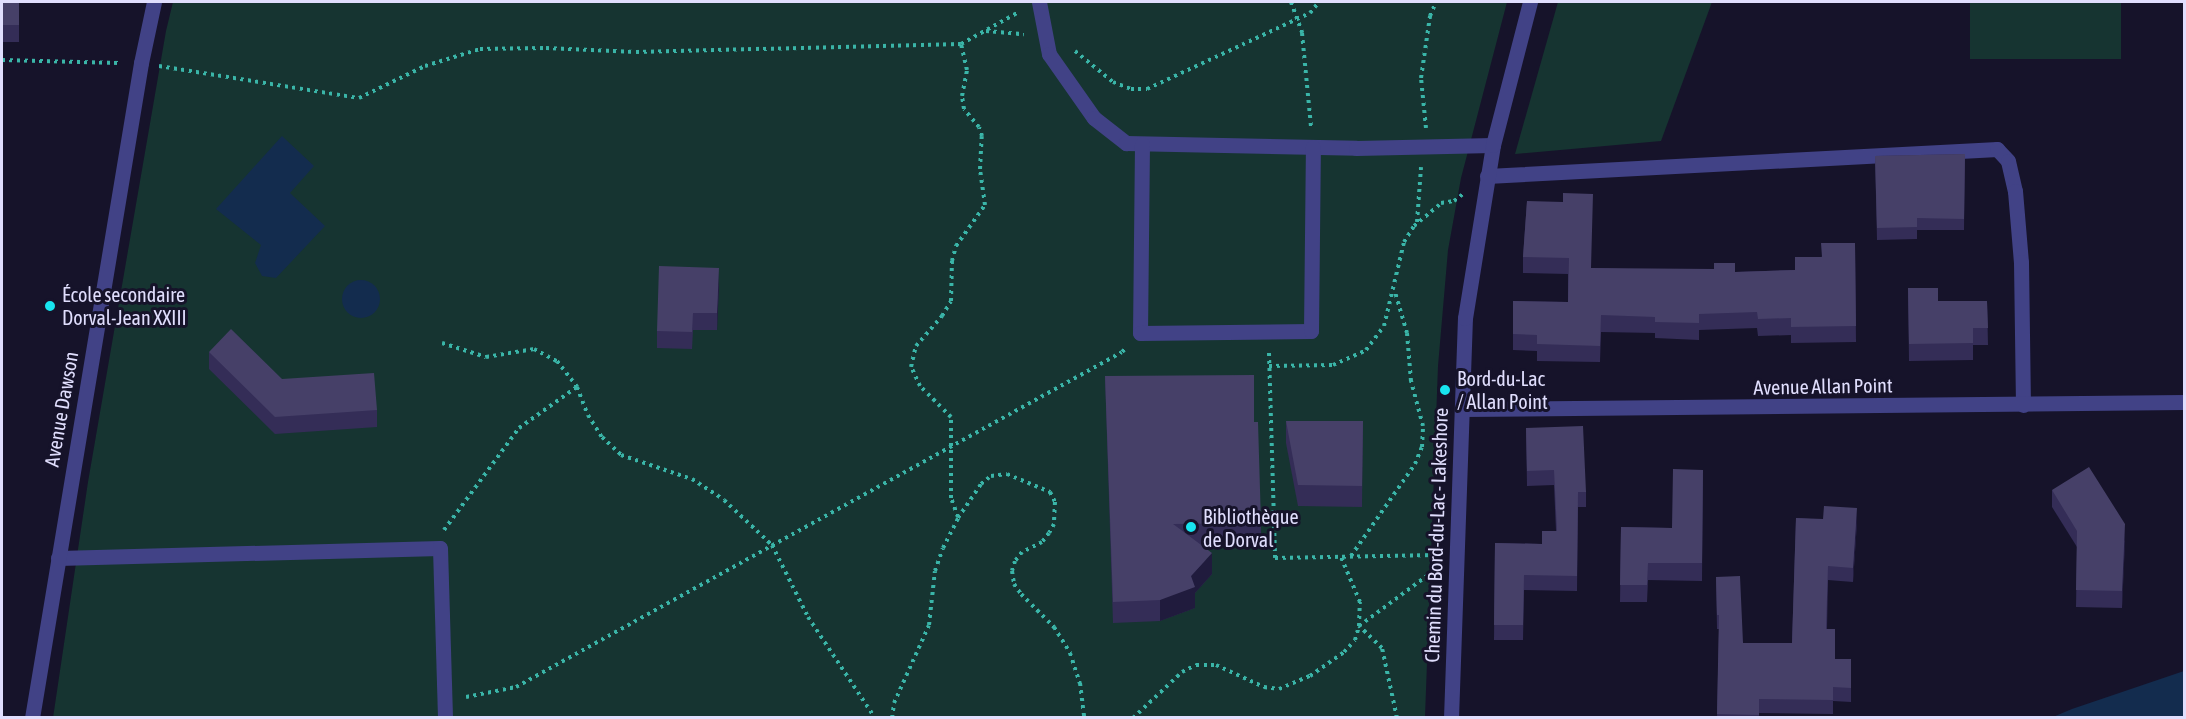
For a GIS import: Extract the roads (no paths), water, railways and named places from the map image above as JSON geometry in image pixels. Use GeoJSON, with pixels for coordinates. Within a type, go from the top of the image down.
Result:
{"type":"FeatureCollection","features":[{"type":"Feature","properties":{"kind":"street","name":"Avenue Dawson"},"geometry":{"type":"LineString","coordinates":[[32,717],[141,63],[154,2]]}},
{"type":"Feature","properties":{"kind":"street"},"geometry":{"type":"LineString","coordinates":[[1039,2],[1048,54],[1094,118],[1126,143],[1313,147],[1493,145]]}},
{"type":"Feature","properties":{"kind":"street","name":"Chemin du Bord-du-Lac - Lakeshore"},"geometry":{"type":"LineString","coordinates":[[1451,717],[1465,318],[1493,145],[1530,2]]}},
{"type":"Feature","properties":{"kind":"street"},"geometry":{"type":"LineString","coordinates":[[1142,144],[1140,333],[1311,331],[1313,147]]}},
{"type":"Feature","properties":{"kind":"street"},"geometry":{"type":"LineString","coordinates":[[1487,176],[1997,149],[2008,161],[2015,191],[2021,262],[2023,405]]}},
{"type":"Feature","properties":{"kind":"street","name":"Avenue Allan Point"},"geometry":{"type":"LineString","coordinates":[[1462,409],[2184,402]]}},
{"type":"Feature","properties":{"kind":"street"},"geometry":{"type":"LineString","coordinates":[[58,558],[440,548],[445,717]]}},
{"type":"Feature","properties":{"kind":"water"},"geometry":{"type":"Polygon","coordinates":[[[282,136],[314,166],[290,193],[325,226],[276,278],[262,276],[255,263],[261,245],[216,209],[282,136]]]}},
{"type":"Feature","properties":{"kind":"water"},"geometry":{"type":"Polygon","coordinates":[[[361,280],[374,286],[380,299],[374,312],[361,318],[348,312],[342,299],[348,286],[361,280]]]}},
{"type":"Feature","properties":{"kind":"water"},"geometry":{"type":"Polygon","coordinates":[[[2184,671],[2184,717],[2053,717],[2072,709],[2184,671]]]}},
{"type":"Feature","properties":{"kind":"place","name":"École secondaire Dorval-Jean XXIII"},"geometry":{"type":"Point","coordinates":[50,306]}},
{"type":"Feature","properties":{"kind":"place","name":"Bord-du-Lac / Allan Point"},"geometry":{"type":"Point","coordinates":[1445,390]}},
{"type":"Feature","properties":{"kind":"place","name":"Bibliothèque de Dorval"},"geometry":{"type":"Point","coordinates":[1191,527]}}]}
